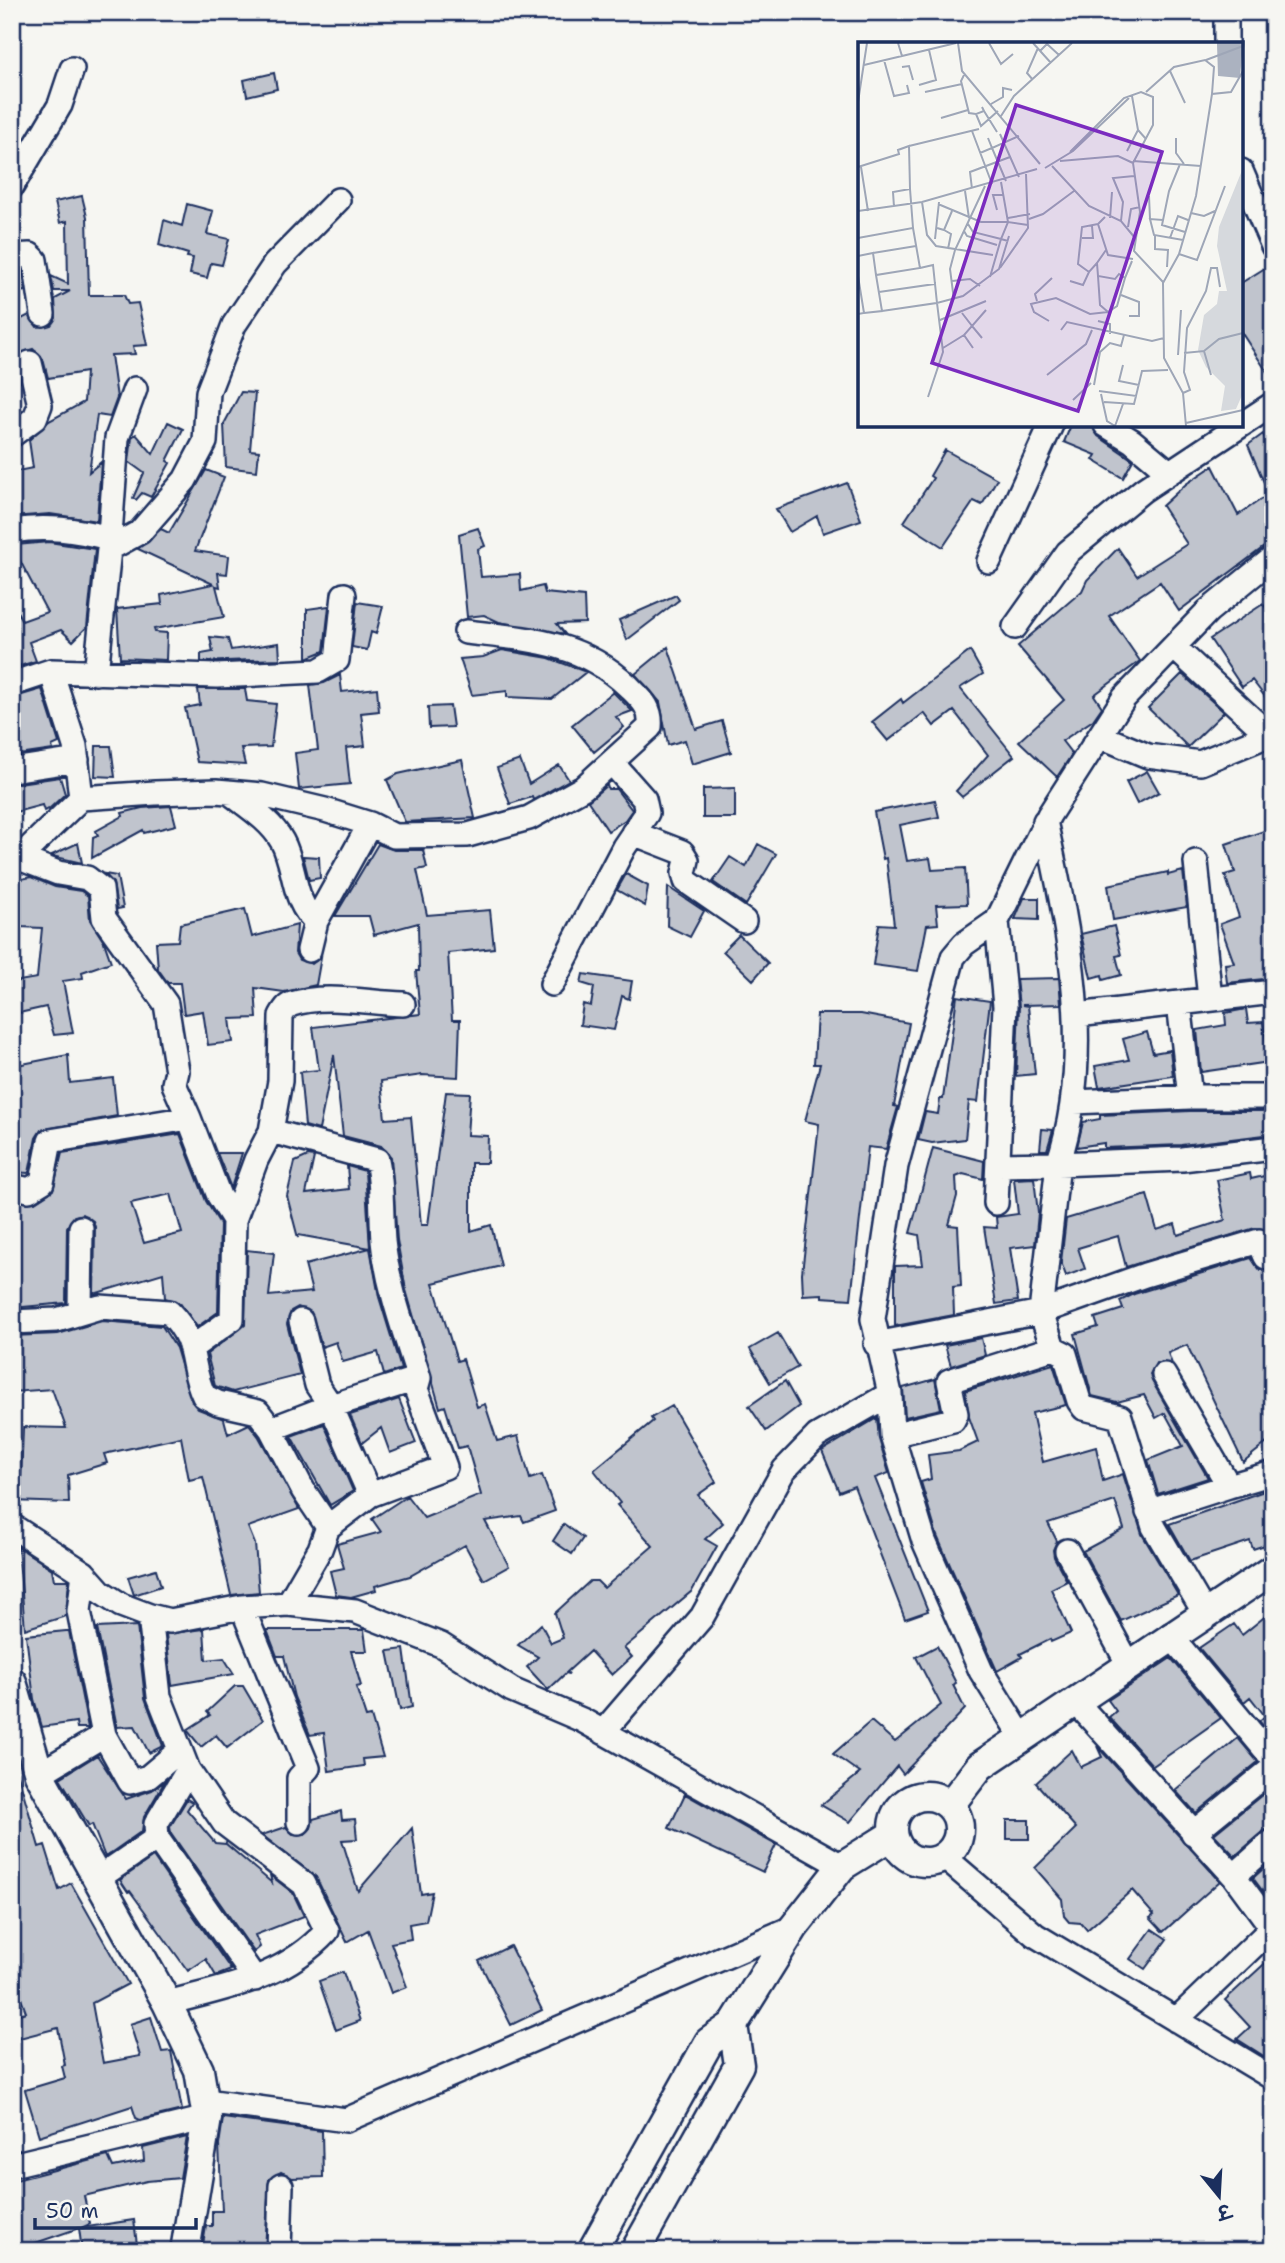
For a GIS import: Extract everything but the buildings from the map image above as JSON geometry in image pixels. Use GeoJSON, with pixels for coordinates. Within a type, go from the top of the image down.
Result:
{"type":"FeatureCollection","features":[{"type":"Feature","properties":{"kind":"street"},"geometry":{"type":"LineString","coordinates":[[1226,12],[1226,42]]}},
{"type":"Feature","properties":{"kind":"street"},"geometry":{"type":"LineString","coordinates":[[12,186],[60,105],[72,69]]}},
{"type":"Feature","properties":{"kind":"street"},"geometry":{"type":"LineString","coordinates":[[1243,176],[1273,246]]}},
{"type":"Feature","properties":{"kind":"street"},"geometry":{"type":"LineString","coordinates":[[12,531],[66,527],[109,543],[141,532],[185,480],[205,442],[208,392],[234,325],[275,264],[338,200]]}},
{"type":"Feature","properties":{"kind":"street"},"geometry":{"type":"LineString","coordinates":[[12,256],[30,255],[35,260],[43,314]]}},
{"type":"Feature","properties":{"kind":"street"},"geometry":{"type":"LineString","coordinates":[[12,435],[36,418],[40,405],[30,363]]}},
{"type":"Feature","properties":{"kind":"street"},"geometry":{"type":"LineString","coordinates":[[96,673],[117,438],[135,389]]}},
{"type":"Feature","properties":{"kind":"street"},"geometry":{"type":"LineString","coordinates":[[1243,424],[1273,404]]}},
{"type":"Feature","properties":{"kind":"street"},"geometry":{"type":"LineString","coordinates":[[989,561],[1050,427]]}},
{"type":"Feature","properties":{"kind":"street"},"geometry":{"type":"LineString","coordinates":[[1108,427],[1132,441],[1169,472]]}},
{"type":"Feature","properties":{"kind":"street"},"geometry":{"type":"LineString","coordinates":[[1015,627],[1068,552],[1143,490],[1238,427]]}},
{"type":"Feature","properties":{"kind":"street"},"geometry":{"type":"LineString","coordinates":[[1023,1738],[981,1671],[924,1541],[891,1435],[890,1394],[876,1344],[873,1319],[897,1166],[953,957],[964,944],[997,921],[1045,821],[1124,698],[1208,611],[1272,561]]}},
{"type":"Feature","properties":{"kind":"street"},"geometry":{"type":"LineString","coordinates":[[12,684],[51,671],[217,676],[318,671],[337,660],[344,595]]}},
{"type":"Feature","properties":{"kind":"street"},"geometry":{"type":"LineString","coordinates":[[234,1220],[219,1196],[174,1084],[177,1071],[166,1004],[104,918],[101,889],[88,878],[16,861],[81,798],[155,793],[229,792],[262,795],[370,824],[394,836],[468,835],[529,818],[583,788],[613,764],[650,727],[647,705],[607,666],[550,641],[466,632]]}},
{"type":"Feature","properties":{"kind":"street"},"geometry":{"type":"LineString","coordinates":[[1100,736],[1148,756],[1200,763],[1271,734],[1174,647]]}},
{"type":"Feature","properties":{"kind":"street"},"geometry":{"type":"LineString","coordinates":[[51,671],[77,760],[81,798]]}},
{"type":"Feature","properties":{"kind":"street"},"geometry":{"type":"LineString","coordinates":[[12,771],[77,760]]}},
{"type":"Feature","properties":{"kind":"street"},"geometry":{"type":"LineString","coordinates":[[552,984],[648,807],[613,764]]}},
{"type":"Feature","properties":{"kind":"street"},"geometry":{"type":"LineString","coordinates":[[229,792],[260,817],[283,842],[301,904],[316,921]]}},
{"type":"Feature","properties":{"kind":"street"},"geometry":{"type":"LineString","coordinates":[[1045,821],[1057,877],[1077,1015],[1078,1075],[1069,1133],[1058,1164],[1041,1312],[1053,1348]]}},
{"type":"Feature","properties":{"kind":"street"},"geometry":{"type":"LineString","coordinates":[[309,950],[316,921],[370,824]]}},
{"type":"Feature","properties":{"kind":"street"},"geometry":{"type":"LineString","coordinates":[[633,833],[682,852],[687,860],[684,873],[687,881],[744,921]]}},
{"type":"Feature","properties":{"kind":"street"},"geometry":{"type":"LineString","coordinates":[[1196,862],[1210,999]]}},
{"type":"Feature","properties":{"kind":"street"},"geometry":{"type":"LineString","coordinates":[[996,1203],[1005,1006],[997,921]]}},
{"type":"Feature","properties":{"kind":"street"},"geometry":{"type":"LineString","coordinates":[[1077,1015],[1273,992]]}},
{"type":"Feature","properties":{"kind":"street"},"geometry":{"type":"LineString","coordinates":[[193,1348],[232,1319],[234,1220],[256,1160],[271,1131],[280,1081],[281,1016],[284,1009],[290,1004],[321,1001],[403,1004]]}},
{"type":"Feature","properties":{"kind":"street"},"geometry":{"type":"LineString","coordinates":[[1179,1003],[1190,1097]]}},
{"type":"Feature","properties":{"kind":"street"},"geometry":{"type":"LineString","coordinates":[[1074,1102],[1273,1097]]}},
{"type":"Feature","properties":{"kind":"street"},"geometry":{"type":"LineString","coordinates":[[12,1186],[29,1190],[42,1182],[50,1141],[189,1118]]}},
{"type":"Feature","properties":{"kind":"street"},"geometry":{"type":"LineString","coordinates":[[271,1131],[377,1160],[381,1180],[384,1242],[393,1292],[419,1378],[415,1389],[445,1467],[370,1495],[328,1527],[320,1549],[288,1604]]}},
{"type":"Feature","properties":{"kind":"street"},"geometry":{"type":"LineString","coordinates":[[999,1165],[1182,1159],[1273,1148]]}},
{"type":"Feature","properties":{"kind":"street"},"geometry":{"type":"LineString","coordinates":[[80,1311],[81,1228]]}},
{"type":"Feature","properties":{"kind":"street"},"geometry":{"type":"LineString","coordinates":[[876,1344],[1041,1312],[1145,1275],[1259,1241],[1266,1257],[1273,1255]]}},
{"type":"Feature","properties":{"kind":"street"},"geometry":{"type":"LineString","coordinates":[[12,1322],[57,1320],[100,1307],[169,1312],[182,1326],[193,1348],[204,1396],[218,1403],[258,1412],[271,1429],[303,1490],[328,1527]]}},
{"type":"Feature","properties":{"kind":"street"},"geometry":{"type":"LineString","coordinates":[[301,1321],[317,1385],[331,1406],[370,1495]]}},
{"type":"Feature","properties":{"kind":"street"},"geometry":{"type":"LineString","coordinates":[[891,1435],[953,1420],[956,1414],[949,1381],[1053,1348],[1065,1354],[1079,1401],[1084,1408],[1120,1417],[1148,1512],[1204,1612]]}},
{"type":"Feature","properties":{"kind":"street"},"geometry":{"type":"LineString","coordinates":[[1164,1376],[1229,1486]]}},
{"type":"Feature","properties":{"kind":"street"},"geometry":{"type":"LineString","coordinates":[[271,1429],[331,1406],[419,1378]]}},
{"type":"Feature","properties":{"kind":"street"},"geometry":{"type":"LineString","coordinates":[[603,1732],[702,1617],[784,1470],[817,1436],[890,1394]]}},
{"type":"Feature","properties":{"kind":"street"},"geometry":{"type":"LineString","coordinates":[[1148,1512],[1273,1473]]}},
{"type":"Feature","properties":{"kind":"street"},"geometry":{"type":"LineString","coordinates":[[12,1526],[84,1573],[101,1592],[121,1605],[150,1616],[170,1620],[242,1607],[288,1604],[355,1611],[441,1645],[512,1690],[603,1732],[842,1866]]}},
{"type":"Feature","properties":{"kind":"street"},"geometry":{"type":"LineString","coordinates":[[1067,1551],[1129,1665]]}},
{"type":"Feature","properties":{"kind":"street"},"geometry":{"type":"LineString","coordinates":[[84,1573],[79,1611],[104,1735],[130,1782],[184,1761]]}},
{"type":"Feature","properties":{"kind":"street"},"geometry":{"type":"LineString","coordinates":[[950,1805],[980,1766],[1204,1612],[1271,1574]]}},
{"type":"Feature","properties":{"kind":"street"},"geometry":{"type":"LineString","coordinates":[[242,1607],[307,1768],[299,1778],[299,1822]]}},
{"type":"Feature","properties":{"kind":"street"},"geometry":{"type":"LineString","coordinates":[[150,1616],[159,1696],[184,1761],[224,1823],[304,1884],[327,1931],[298,1959],[255,1979],[167,2003]]}},
{"type":"Feature","properties":{"kind":"street"},"geometry":{"type":"LineString","coordinates":[[1170,1635],[1273,1759]]}},
{"type":"Feature","properties":{"kind":"street"},"geometry":{"type":"LineString","coordinates":[[12,1682],[39,1774],[167,2003],[199,2070],[207,2109],[185,2251]]}},
{"type":"Feature","properties":{"kind":"street"},"geometry":{"type":"LineString","coordinates":[[1075,1701],[1234,1876],[1272,1928],[1176,2020]]}},
{"type":"Feature","properties":{"kind":"street"},"geometry":{"type":"LineString","coordinates":[[39,1774],[104,1735]]}},
{"type":"Feature","properties":{"kind":"street"},"geometry":{"type":"LineString","coordinates":[[184,1761],[156,1824],[157,1838],[255,1979]]}},
{"type":"Feature","properties":{"kind":"street"},"geometry":{"type":"LineString","coordinates":[[1194,1833],[1273,1768]]}},
{"type":"Feature","properties":{"kind":"street"},"geometry":{"type":"LineString","coordinates":[[929,1795],[950,1805],[959,1825],[958,1837],[944,1857],[927,1862],[915,1860],[898,1849],[892,1835],[897,1811],[907,1801],[929,1795]]}},
{"type":"Feature","properties":{"kind":"street"},"geometry":{"type":"LineString","coordinates":[[592,2251],[709,2042],[733,2025],[794,1927],[842,1866],[892,1835]]}},
{"type":"Feature","properties":{"kind":"street"},"geometry":{"type":"LineString","coordinates":[[97,1879],[157,1838]]}},
{"type":"Feature","properties":{"kind":"street"},"geometry":{"type":"LineString","coordinates":[[1234,1876],[1273,1841]]}},
{"type":"Feature","properties":{"kind":"street"},"geometry":{"type":"LineString","coordinates":[[944,1857],[1035,1935],[1273,2078]]}},
{"type":"Feature","properties":{"kind":"street"},"geometry":{"type":"LineString","coordinates":[[12,2165],[207,2109],[346,2120],[794,1927]]}},
{"type":"Feature","properties":{"kind":"street"},"geometry":{"type":"LineString","coordinates":[[635,2251],[739,2065],[733,2025]]}},
{"type":"Feature","properties":{"kind":"street"},"geometry":{"type":"LineString","coordinates":[[279,2251],[281,2186]]}}]}
